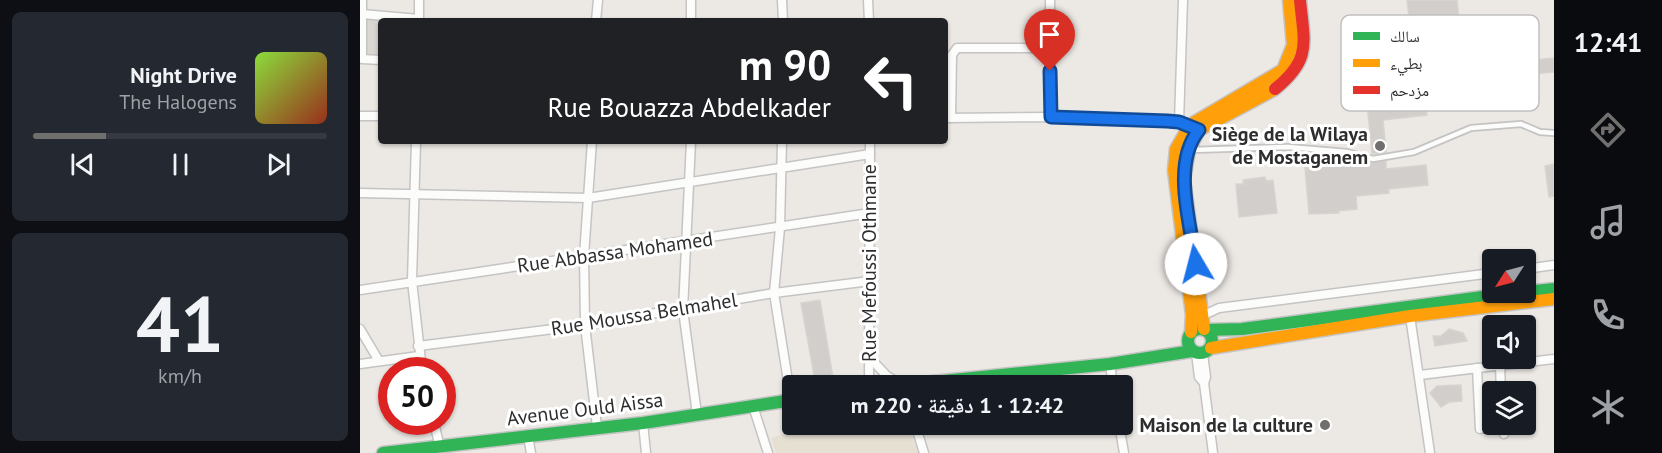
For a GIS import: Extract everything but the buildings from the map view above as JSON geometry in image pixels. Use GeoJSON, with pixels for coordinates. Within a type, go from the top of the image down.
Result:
{"type":"FeatureCollection","features":[{"type":"Feature","properties":{"kind":"main road"},"geometry":{"type":"LineString","coordinates":[[1200,351],[1189,336],[1192,315],[1174,170],[1176,149],[1189,126],[1283,70],[1290,60],[1294,41],[1290,0]]}},
{"type":"Feature","properties":{"kind":"main road"},"geometry":{"type":"LineString","coordinates":[[1189,126],[1278,86],[1294,72],[1304,55],[1300,0]]}},
{"type":"Feature","properties":{"kind":"main road"},"geometry":{"type":"LineString","coordinates":[[1189,126],[1193,138],[1184,180],[1204,315],[1204,330],[1212,338],[1200,351]]}},
{"type":"Feature","properties":{"kind":"main road"},"geometry":{"type":"LineString","coordinates":[[989,375],[1110,364],[1200,351],[1410,316],[1548,298],[1554,289]]}},
{"type":"Feature","properties":{"kind":"main road"},"geometry":{"type":"LineString","coordinates":[[1161,355],[1189,336],[1204,330],[1242,329],[1482,297]]}},
{"type":"Feature","properties":{"kind":"main road","name":"Avenue Ould Aissa"},"geometry":{"type":"LineString","coordinates":[[383,453],[414,452],[597,427],[643,423],[782,401]]}},
{"type":"Feature","properties":{"kind":"street"},"geometry":{"type":"LineString","coordinates":[[362,0],[360,37],[363,59],[378,60]]}},
{"type":"Feature","properties":{"kind":"street"},"geometry":{"type":"LineString","coordinates":[[419,0],[419,18]]}},
{"type":"Feature","properties":{"kind":"street"},"geometry":{"type":"LineString","coordinates":[[596,18],[598,0]]}},
{"type":"Feature","properties":{"kind":"street"},"geometry":{"type":"LineString","coordinates":[[691,0],[691,18]]}},
{"type":"Feature","properties":{"kind":"street"},"geometry":{"type":"LineString","coordinates":[[782,0],[783,18]]}},
{"type":"Feature","properties":{"kind":"street"},"geometry":{"type":"LineString","coordinates":[[868,0],[869,18]]}},
{"type":"Feature","properties":{"kind":"street"},"geometry":{"type":"LineString","coordinates":[[1050,0],[1051,117]]}},
{"type":"Feature","properties":{"kind":"street"},"geometry":{"type":"LineString","coordinates":[[1050,48],[957,48],[952,55],[948,118],[1051,117],[1189,126],[1183,0]]}},
{"type":"Feature","properties":{"kind":"street"},"geometry":{"type":"LineString","coordinates":[[362,14],[400,18]]}},
{"type":"Feature","properties":{"kind":"street"},"geometry":{"type":"LineString","coordinates":[[360,116],[378,116]]}},
{"type":"Feature","properties":{"kind":"street"},"geometry":{"type":"LineString","coordinates":[[411,357],[419,356],[412,281],[416,144]]}},
{"type":"Feature","properties":{"kind":"street"},"geometry":{"type":"LineString","coordinates":[[592,144],[584,256],[585,325],[597,427]]}},
{"type":"Feature","properties":{"kind":"street"},"geometry":{"type":"LineString","coordinates":[[691,144],[683,310],[697,414]]}},
{"type":"Feature","properties":{"kind":"street"},"geometry":{"type":"LineString","coordinates":[[782,144],[780,228],[774,293],[787,375]]}},
{"type":"Feature","properties":{"kind":"street","name":"Rue Mefoussi Othmane"},"geometry":{"type":"LineString","coordinates":[[869,375],[870,144]]}},
{"type":"Feature","properties":{"kind":"street"},"geometry":{"type":"LineString","coordinates":[[360,193],[588,198],[690,184],[870,154]]}},
{"type":"Feature","properties":{"kind":"street","name":"Rue Abbassa Mohamed"},"geometry":{"type":"LineString","coordinates":[[360,290],[870,213]]}},
{"type":"Feature","properties":{"kind":"street"},"geometry":{"type":"LineString","coordinates":[[1536,268],[1554,265]]}},
{"type":"Feature","properties":{"kind":"street"},"geometry":{"type":"LineString","coordinates":[[1204,315],[1219,308],[1482,274]]}},
{"type":"Feature","properties":{"kind":"street","name":"Rue Moussa Belmahel"},"geometry":{"type":"LineString","coordinates":[[418,346],[585,325],[774,293],[870,281]]}},
{"type":"Feature","properties":{"kind":"street"},"geometry":{"type":"LineString","coordinates":[[1410,316],[1430,453]]}},
{"type":"Feature","properties":{"kind":"street"},"geometry":{"type":"LineString","coordinates":[[360,329],[378,359]]}},
{"type":"Feature","properties":{"kind":"street"},"geometry":{"type":"LineString","coordinates":[[1200,351],[1199,377],[1204,383],[1213,453]]}},
{"type":"Feature","properties":{"kind":"street"},"geometry":{"type":"LineString","coordinates":[[869,357],[886,375]]}},
{"type":"Feature","properties":{"kind":"street"},"geometry":{"type":"LineString","coordinates":[[1536,361],[1554,359]]}},
{"type":"Feature","properties":{"kind":"street"},"geometry":{"type":"LineString","coordinates":[[360,364],[378,361]]}},
{"type":"Feature","properties":{"kind":"street"},"geometry":{"type":"LineString","coordinates":[[1110,364],[1112,375]]}},
{"type":"Feature","properties":{"kind":"street"},"geometry":{"type":"LineString","coordinates":[[1420,375],[1482,367]]}},
{"type":"Feature","properties":{"kind":"street"},"geometry":{"type":"LineString","coordinates":[[1477,368],[1480,429]]}},
{"type":"Feature","properties":{"kind":"street"},"geometry":{"type":"LineString","coordinates":[[753,406],[768,453]]}},
{"type":"Feature","properties":{"kind":"street"},"geometry":{"type":"LineString","coordinates":[[643,423],[646,453]]}},
{"type":"Feature","properties":{"kind":"street"},"geometry":{"type":"LineString","coordinates":[[437,435],[440,448]]}},
{"type":"Feature","properties":{"kind":"street"},"geometry":{"type":"LineString","coordinates":[[918,435],[924,453]]}},
{"type":"Feature","properties":{"kind":"street"},"geometry":{"type":"LineString","coordinates":[[1121,435],[1124,453]]}},
{"type":"Feature","properties":{"kind":"street"},"geometry":{"type":"LineString","coordinates":[[528,436],[531,453]]}},
{"type":"Feature","properties":{"kind":"lane"},"geometry":{"type":"LineString","coordinates":[[1176,149],[1206,152],[1288,147],[1347,152],[1373,159],[1414,152],[1471,128],[1521,124],[1540,132],[1554,133]]}},
{"type":"Feature","properties":{"kind":"lane"},"geometry":{"type":"LineString","coordinates":[[1056,369],[1056,375]]}},
{"type":"Feature","properties":{"kind":"lane"},"geometry":{"type":"LineString","coordinates":[[1025,371],[1026,375]]}},
{"type":"Feature","properties":{"kind":"shaded area"},"geometry":{"type":"Polygon","coordinates":[[[364,14],[393,18],[378,18],[378,60],[363,59],[364,14]]]}},
{"type":"Feature","properties":{"kind":"shaded area"},"geometry":{"type":"Polygon","coordinates":[[[782,434],[912,435],[918,453],[776,453],[771,438],[782,434]]]}},
{"type":"Feature","properties":{"kind":"traffic: fast"},"geometry":{"type":"LineString","coordinates":[[1536,291],[1554,289]]}},
{"type":"Feature","properties":{"kind":"traffic: fast"},"geometry":{"type":"LineString","coordinates":[[1205,330],[1242,329],[1482,297]]}},
{"type":"Feature","properties":{"kind":"traffic: fast"},"geometry":{"type":"LineString","coordinates":[[1200,329],[1209,332],[1212,341],[1209,350],[1200,353],[1191,350],[1188,341],[1191,332],[1200,329]]}},
{"type":"Feature","properties":{"kind":"traffic: fast"},"geometry":{"type":"LineString","coordinates":[[1002,375],[1110,364],[1192,351]]}},
{"type":"Feature","properties":{"kind":"traffic: fast"},"geometry":{"type":"LineString","coordinates":[[383,453],[643,423],[782,402]]}},
{"type":"Feature","properties":{"kind":"traffic: slow"},"geometry":{"type":"LineString","coordinates":[[1191,332],[1192,315],[1174,170],[1176,149],[1190,125],[1283,70],[1293,45],[1289,0]]}},
{"type":"Feature","properties":{"kind":"traffic: slow"},"geometry":{"type":"LineString","coordinates":[[1204,329],[1184,180],[1189,150],[1199,130],[1275,89]]}},
{"type":"Feature","properties":{"kind":"traffic: slow"},"geometry":{"type":"LineString","coordinates":[[1211,348],[1410,316],[1554,299]]}},
{"type":"Feature","properties":{"kind":"traffic: jam"},"geometry":{"type":"LineString","coordinates":[[1275,89],[1295,68],[1303,49],[1300,0]]}},
{"type":"Feature","properties":{"kind":"place","name":"Siège de la Wilaya de Mostaganem"},"geometry":{"type":"Point","coordinates":[1380,146]}},
{"type":"Feature","properties":{"kind":"place","name":"Maison de la culture"},"geometry":{"type":"Point","coordinates":[1325,425]}},
{"type":"Feature","properties":{"kind":"route"},"geometry":{"type":"LineString","coordinates":[[1050,71],[1051,117],[1179,122],[1199,130],[1189,150],[1184,180],[1196,264]]}}]}
